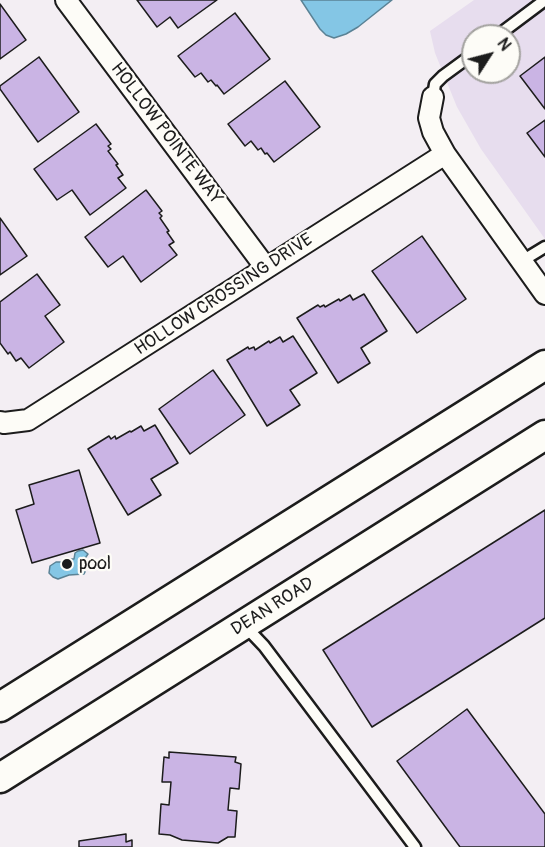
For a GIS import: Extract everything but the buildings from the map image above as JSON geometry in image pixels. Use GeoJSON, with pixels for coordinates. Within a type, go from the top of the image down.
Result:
{"type":"FeatureCollection","features":[{"type":"Feature","properties":{"kind":"main road"},"geometry":{"type":"LineString","coordinates":[[0,707],[545,365]]}},
{"type":"Feature","properties":{"kind":"main road","name":"DEAN ROAD"},"geometry":{"type":"LineString","coordinates":[[0,778],[544,439]]}},
{"type":"Feature","properties":{"kind":"street","name":"HOLLOW POINTE WAY"},"geometry":{"type":"LineString","coordinates":[[66,0],[266,268]]}},
{"type":"Feature","properties":{"kind":"street"},"geometry":{"type":"LineString","coordinates":[[433,97],[429,118],[433,132],[445,154],[545,294]]}},
{"type":"Feature","properties":{"kind":"street","name":"HOLLOW CROSSING DRIVE"},"geometry":{"type":"LineString","coordinates":[[0,422],[28,420],[445,154]]}},
{"type":"Feature","properties":{"kind":"lane"},"geometry":{"type":"LineString","coordinates":[[513,24],[545,0]]}},
{"type":"Feature","properties":{"kind":"lane"},"geometry":{"type":"LineString","coordinates":[[433,97],[435,84],[461,63]]}},
{"type":"Feature","properties":{"kind":"lane"},"geometry":{"type":"LineString","coordinates":[[522,261],[545,248]]}},
{"type":"Feature","properties":{"kind":"lane"},"geometry":{"type":"LineString","coordinates":[[243,625],[264,646],[415,847]]}},
{"type":"Feature","properties":{"kind":"shaded area"},"geometry":{"type":"Polygon","coordinates":[[[474,0],[545,0],[545,239],[481,149],[457,107],[435,53],[430,31],[474,0]]]}},
{"type":"Feature","properties":{"kind":"water"},"geometry":{"type":"Polygon","coordinates":[[[301,0],[392,0],[358,27],[334,38],[326,35],[320,29],[301,0]]]}},
{"type":"Feature","properties":{"kind":"water","name":"pool"},"geometry":{"type":"Polygon","coordinates":[[[83,550],[88,554],[82,563],[84,574],[69,575],[58,579],[49,573],[50,566],[56,562],[74,559],[75,553],[83,550]]]}},
{"type":"Feature","properties":{"kind":"place","name":"pool"},"geometry":{"type":"Point","coordinates":[67,564]}}]}
